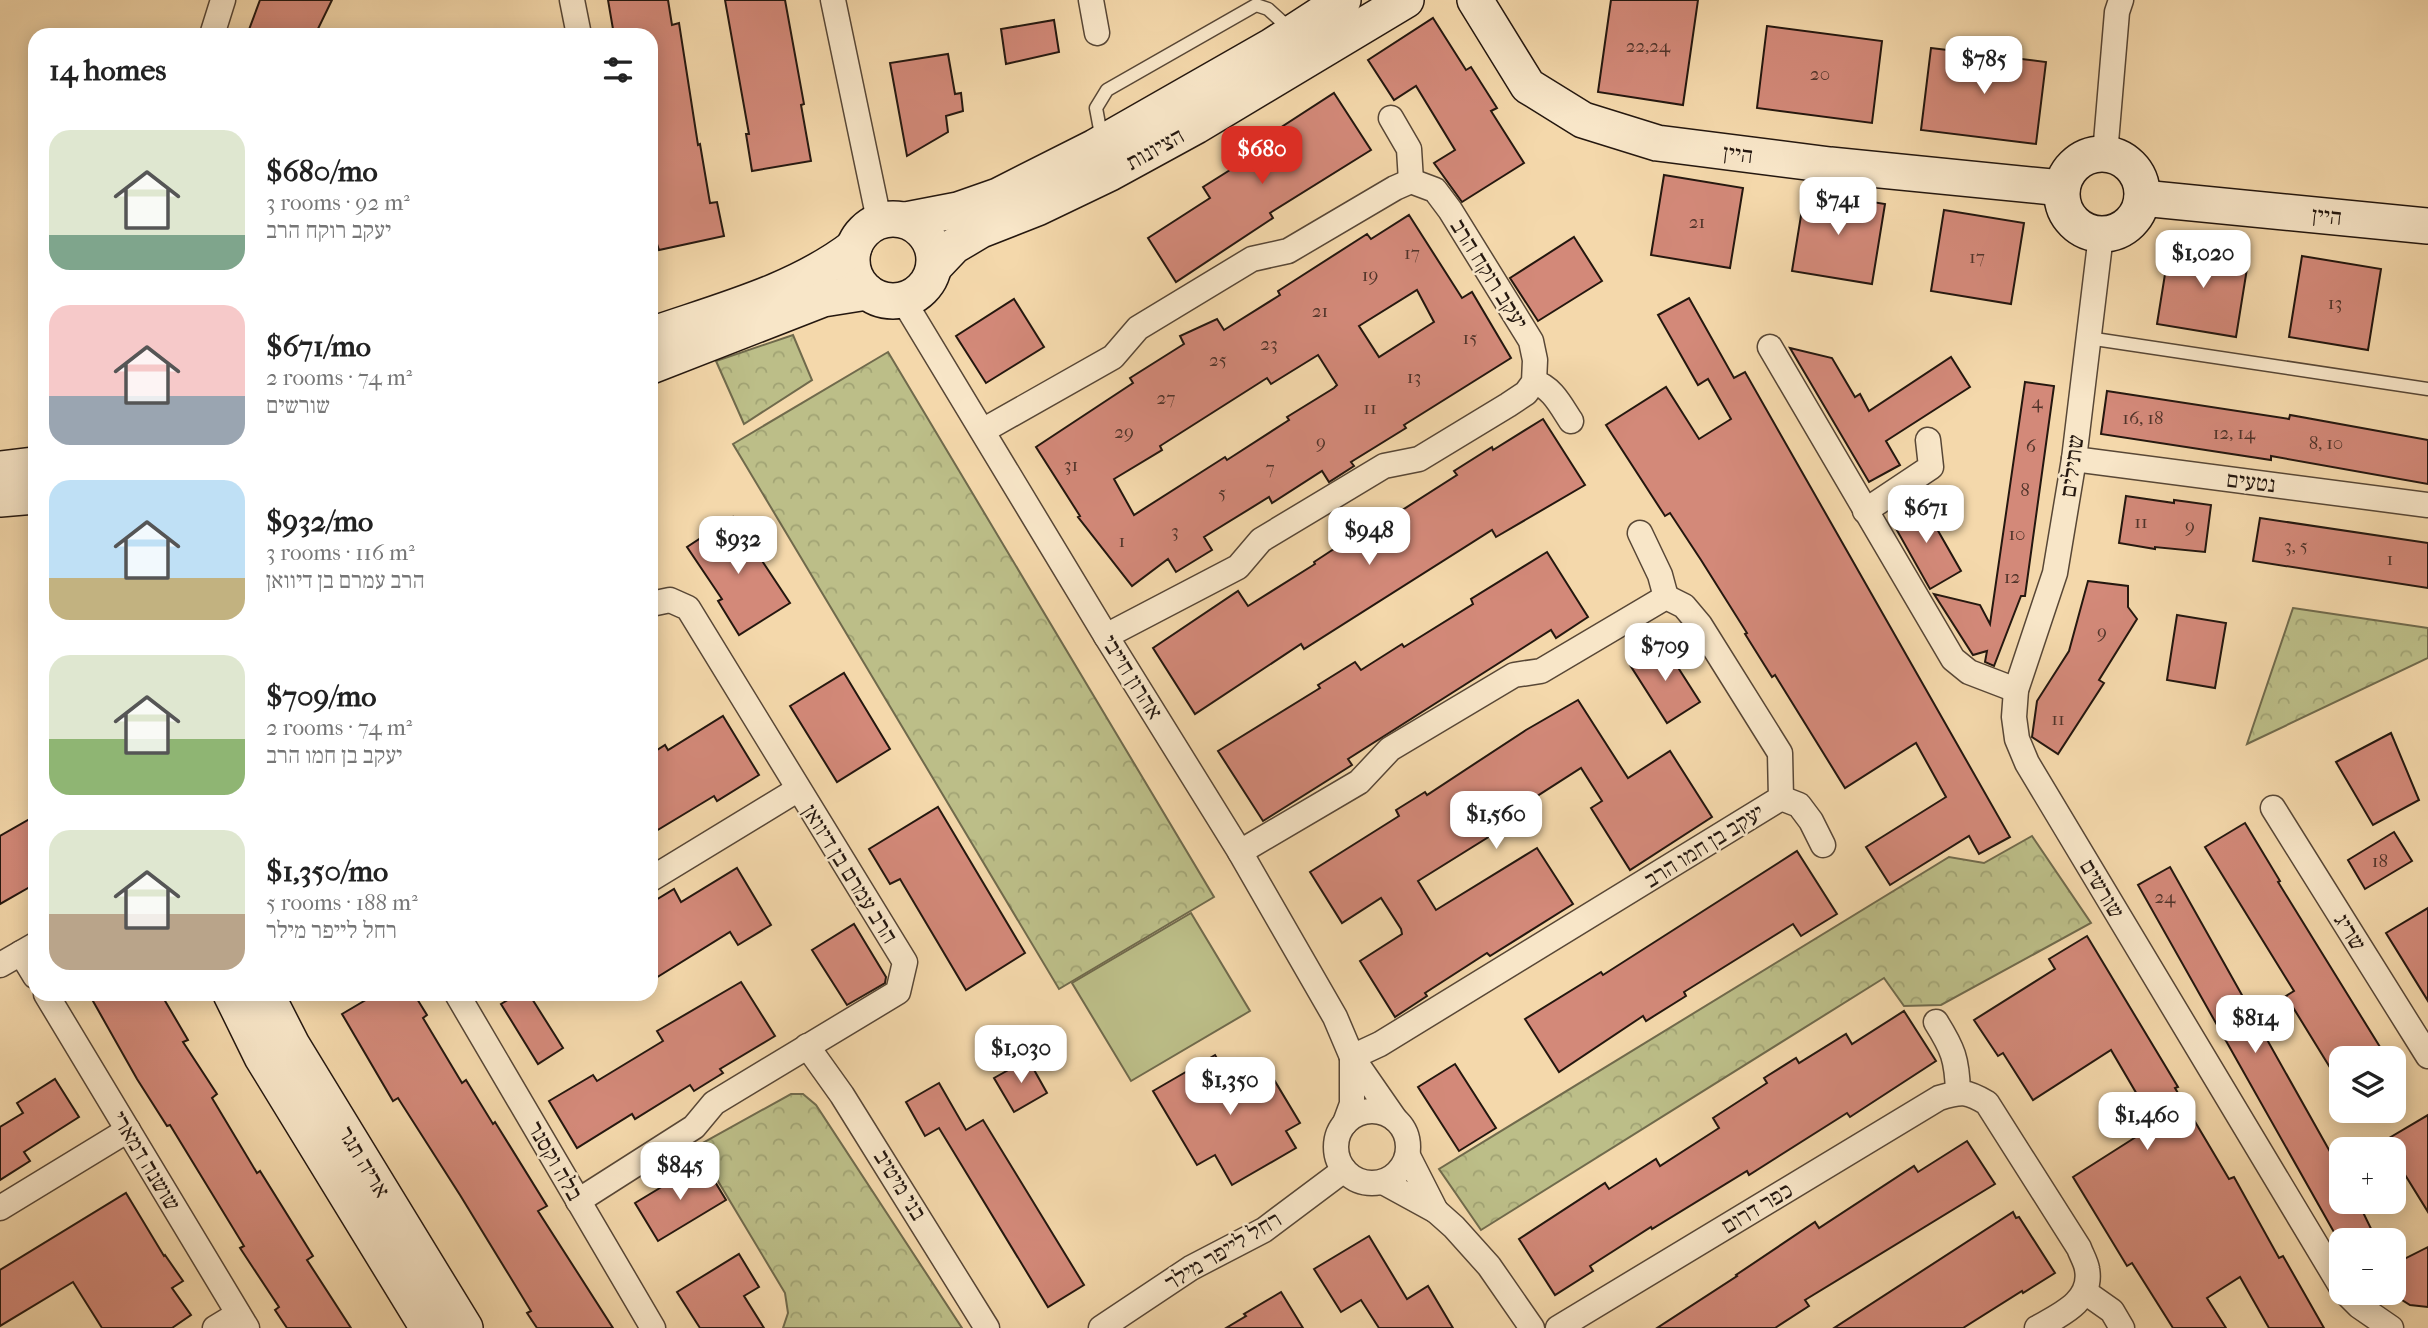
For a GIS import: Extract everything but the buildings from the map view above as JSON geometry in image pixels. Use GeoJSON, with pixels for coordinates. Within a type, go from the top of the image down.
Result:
{"type":"FeatureCollection","features":[{"type":"Feature","properties":{"kind":"street"},"geometry":{"type":"LineString","coordinates":[[214,28],[223,0]]}},
{"type":"Feature","properties":{"kind":"street"},"geometry":{"type":"LineString","coordinates":[[572,0],[578,28]]}},
{"type":"Feature","properties":{"kind":"street"},"geometry":{"type":"LineString","coordinates":[[833,0],[892,220]]}},
{"type":"Feature","properties":{"kind":"street"},"geometry":{"type":"LineString","coordinates":[[1091,0],[1097,33]]}},
{"type":"Feature","properties":{"kind":"street","name":"הציונות"},"geometry":{"type":"LineString","coordinates":[[892,220],[958,210],[998,196],[1181,100],[1343,0]]}},
{"type":"Feature","properties":{"kind":"street","name":"הציונות"},"geometry":{"type":"LineString","coordinates":[[935,265],[954,246],[981,230],[1037,208],[1121,168],[1406,0]]}},
{"type":"Feature","properties":{"kind":"street","name":"היין"},"geometry":{"type":"LineString","coordinates":[[1475,0],[1528,86],[1583,120],[1632,136],[1657,144],[2062,188]]}},
{"type":"Feature","properties":{"kind":"street"},"geometry":{"type":"LineString","coordinates":[[2105,154],[2117,12],[2121,0]]}},
{"type":"Feature","properties":{"kind":"street"},"geometry":{"type":"LineString","coordinates":[[984,430],[1112,357],[1138,328],[1252,258],[1289,251],[1411,181],[1409,149],[1391,118]]}},
{"type":"Feature","properties":{"kind":"street"},"geometry":{"type":"LineString","coordinates":[[2105,154],[2125,161],[2133,168],[2142,187],[2142,198],[2136,217],[2129,225],[2111,234],[2101,235],[2087,232],[2067,215],[2062,202],[2062,188],[2072,166],[2082,159],[2105,154]]}},
{"type":"Feature","properties":{"kind":"street","name":"יעקב רוקח הרב"},"geometry":{"type":"LineString","coordinates":[[1411,181],[1435,190],[1531,341],[1535,360],[1534,382]]}},
{"type":"Feature","properties":{"kind":"street","name":"היין"},"geometry":{"type":"LineString","coordinates":[[2142,198],[2428,226]]}},
{"type":"Feature","properties":{"kind":"street"},"geometry":{"type":"LineString","coordinates":[[658,332],[808,277],[833,263],[853,247],[859,235],[868,227],[892,220],[918,226],[927,235],[935,253],[932,278],[908,300],[890,301],[878,298],[867,292],[853,272],[853,247]]}},
{"type":"Feature","properties":{"kind":"street","name":"שתילים"},"geometry":{"type":"LineString","coordinates":[[2016,690],[2055,573],[2074,459],[2101,235]]}},
{"type":"Feature","properties":{"kind":"street"},"geometry":{"type":"LineString","coordinates":[[658,363],[792,309],[823,299],[867,292]]}},
{"type":"Feature","properties":{"kind":"street","name":"אהרון חייבי"},"geometry":{"type":"LineString","coordinates":[[908,300],[909,310],[1240,852],[1335,1017],[1352,1057],[1395,1119]]}},
{"type":"Feature","properties":{"kind":"street"},"geometry":{"type":"LineString","coordinates":[[1770,346],[1953,659],[1969,672],[2016,690]]}},
{"type":"Feature","properties":{"kind":"street"},"geometry":{"type":"LineString","coordinates":[[1106,636],[1238,567],[1261,540],[1384,466],[1419,459],[1526,393],[1534,382],[1543,384],[1571,421]]}},
{"type":"Feature","properties":{"kind":"street"},"geometry":{"type":"LineString","coordinates":[[1865,511],[1931,467],[1928,440]]}},
{"type":"Feature","properties":{"kind":"street","name":"נטעים"},"geometry":{"type":"LineString","coordinates":[[2074,459],[2428,505]]}},
{"type":"Feature","properties":{"kind":"street"},"geometry":{"type":"LineString","coordinates":[[0,468],[28,466]]}},
{"type":"Feature","properties":{"kind":"street"},"geometry":{"type":"LineString","coordinates":[[0,499],[28,497]]}},
{"type":"Feature","properties":{"kind":"street"},"geometry":{"type":"LineString","coordinates":[[1240,852],[1359,782],[1390,750],[1514,675],[1541,671],[1666,597],[1660,575],[1640,533]]}},
{"type":"Feature","properties":{"kind":"street","name":"יעקב בן חמו הרב"},"geometry":{"type":"LineString","coordinates":[[1352,1057],[1392,1036],[1781,798],[1780,753],[1700,625],[1684,606],[1666,597]]}},
{"type":"Feature","properties":{"kind":"street","name":"הרב עמרם בן דיוואן"},"geometry":{"type":"LineString","coordinates":[[579,1201],[694,1127],[714,1103],[898,992],[905,962],[797,790],[688,608],[670,600],[658,603]]}},
{"type":"Feature","properties":{"kind":"street","name":"שורשים"},"geometry":{"type":"LineString","coordinates":[[2016,690],[2014,717],[2017,738],[2027,763],[2329,1266]]}},
{"type":"Feature","properties":{"kind":"street"},"geometry":{"type":"LineString","coordinates":[[658,875],[797,790]]}},
{"type":"Feature","properties":{"kind":"street"},"geometry":{"type":"LineString","coordinates":[[1781,798],[1798,805],[1811,821],[1823,845]]}},
{"type":"Feature","properties":{"kind":"street","name":"שריג"},"geometry":{"type":"LineString","coordinates":[[2273,808],[2428,1056]]}},
{"type":"Feature","properties":{"kind":"street","name":"שושנה דמארי"},"geometry":{"type":"LineString","coordinates":[[50,1001],[243,1321]]}},
{"type":"Feature","properties":{"kind":"street","name":"אריה תגר"},"geometry":{"type":"LineString","coordinates":[[235,1001],[261,1057],[428,1328]]}},
{"type":"Feature","properties":{"kind":"street","name":"אריה תגר"},"geometry":{"type":"LineString","coordinates":[[270,1001],[292,1045],[465,1328]]}},
{"type":"Feature","properties":{"kind":"street","name":"בלה וקסנר"},"geometry":{"type":"LineString","coordinates":[[462,1001],[653,1328]]}},
{"type":"Feature","properties":{"kind":"street"},"geometry":{"type":"LineString","coordinates":[[1936,1022],[1952,1047],[1957,1065],[1958,1092],[1971,1094],[1987,1103],[2079,1248],[2087,1269],[2085,1292],[2070,1310],[2037,1328]]}},
{"type":"Feature","properties":{"kind":"street","name":"בני מיטיב"},"geometry":{"type":"LineString","coordinates":[[807,1046],[842,1095],[987,1328]]}},
{"type":"Feature","properties":{"kind":"street","name":"אהרון חייבי"},"geometry":{"type":"LineString","coordinates":[[1345,1123],[1352,1104],[1352,1057]]}},
{"type":"Feature","properties":{"kind":"street","name":"כפר דרום"},"geometry":{"type":"LineString","coordinates":[[1558,1328],[1939,1098],[1958,1092]]}},
{"type":"Feature","properties":{"kind":"street"},"geometry":{"type":"LineString","coordinates":[[1436,1211],[1383,1182],[1362,1182],[1352,1178],[1339,1162],[1336,1141],[1345,1123],[1367,1111],[1379,1111],[1395,1119],[1407,1136],[1408,1156],[1436,1211],[1489,1266],[1532,1328]]}},
{"type":"Feature","properties":{"kind":"street"},"geometry":{"type":"LineString","coordinates":[[0,1208],[128,1130]]}},
{"type":"Feature","properties":{"kind":"street"},"geometry":{"type":"LineString","coordinates":[[1383,1182],[1399,1172],[1408,1156]]}},
{"type":"Feature","properties":{"kind":"street","name":"רחל לייפר מילר"},"geometry":{"type":"LineString","coordinates":[[1101,1328],[1191,1268],[1264,1230],[1344,1170]]}},
{"type":"Feature","properties":{"kind":"street"},"geometry":{"type":"LineString","coordinates":[[2085,1292],[2112,1311],[2122,1328]]}},
{"type":"Feature","properties":{"kind":"street"},"geometry":{"type":"LineString","coordinates":[[2358,1305],[2390,1328]]}},
{"type":"Feature","properties":{"kind":"street"},"geometry":{"type":"LineString","coordinates":[[215,1328],[243,1321]]}},
{"type":"Feature","properties":{"kind":"lane"},"geometry":{"type":"LineString","coordinates":[[2088,338],[2428,389]]}},
{"type":"Feature","properties":{"kind":"green space"},"geometry":{"type":"Polygon","coordinates":[[[793,335],[812,380],[744,424],[716,361],[793,335]]]}},
{"type":"Feature","properties":{"kind":"green space"},"geometry":{"type":"Polygon","coordinates":[[[888,352],[1214,897],[1059,989],[733,444],[888,352]]]}},
{"type":"Feature","properties":{"kind":"green space"},"geometry":{"type":"Polygon","coordinates":[[[2293,608],[2428,628],[2428,658],[2247,744],[2293,608]]]}},
{"type":"Feature","properties":{"kind":"green space"},"geometry":{"type":"Polygon","coordinates":[[[2032,836],[2091,923],[1941,1005],[1904,1006],[1884,978],[1481,1230],[1439,1169],[1949,857],[1984,863],[2032,836]]]}},
{"type":"Feature","properties":{"kind":"green space"},"geometry":{"type":"Polygon","coordinates":[[[1191,913],[1250,1011],[1131,1081],[1072,983],[1191,913]]]}},
{"type":"Feature","properties":{"kind":"green space"},"geometry":{"type":"Polygon","coordinates":[[[791,1094],[803,1094],[816,1105],[962,1328],[783,1328],[788,1313],[785,1293],[697,1146],[791,1094]]]}}]}
